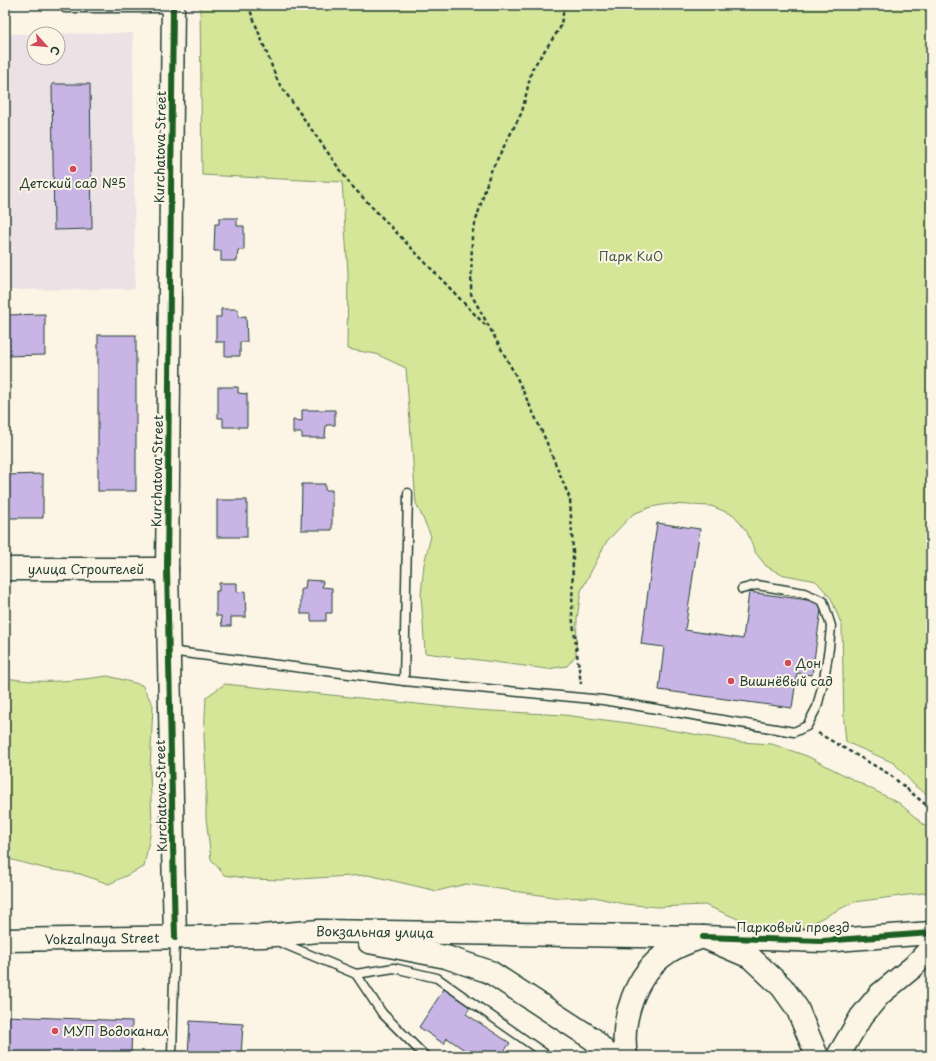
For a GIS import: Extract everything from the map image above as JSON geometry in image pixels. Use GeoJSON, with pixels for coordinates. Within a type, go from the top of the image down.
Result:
{"type":"FeatureCollection","features":[{"type":"Feature","properties":{"kind":"street","name":"Kurchatova Street"},"geometry":{"type":"LineString","coordinates":[[173,7],[167,569],[175,938]]}},
{"type":"Feature","properties":{"kind":"street","name":"улица Строителей"},"geometry":{"type":"LineString","coordinates":[[5,570],[167,569]]}},
{"type":"Feature","properties":{"kind":"street","name":"Vokzalnaya Street"},"geometry":{"type":"LineString","coordinates":[[5,940],[263,936],[319,931]]}},
{"type":"Feature","properties":{"kind":"street","name":"Вокзальная улица"},"geometry":{"type":"LineString","coordinates":[[319,931],[703,937]]}},
{"type":"Feature","properties":{"kind":"street","name":"Вокзальная улица"},"geometry":{"type":"LineString","coordinates":[[319,931],[446,957],[490,972],[593,1039],[608,1056]]}},
{"type":"Feature","properties":{"kind":"street","name":"Парковый проезд"},"geometry":{"type":"LineString","coordinates":[[703,937],[822,941],[931,933]]}},
{"type":"Feature","properties":{"kind":"street"},"geometry":{"type":"LineString","coordinates":[[626,1056],[624,1030],[628,1009],[643,978],[666,953],[703,937],[750,958],[782,987],[797,1008],[817,1056]]}},
{"type":"Feature","properties":{"kind":"street"},"geometry":{"type":"LineString","coordinates":[[838,1056],[861,1017],[880,994],[913,967],[931,948]]}},
{"type":"Feature","properties":{"kind":"lane"},"geometry":{"type":"LineString","coordinates":[[65,5],[65,8],[173,7]]}},
{"type":"Feature","properties":{"kind":"lane"},"geometry":{"type":"LineString","coordinates":[[404,681],[408,493]]}},
{"type":"Feature","properties":{"kind":"lane"},"geometry":{"type":"LineString","coordinates":[[169,651],[404,681],[610,701],[794,732],[807,726],[817,707],[824,679],[831,626],[823,601],[804,593],[757,585],[742,589]]}},
{"type":"Feature","properties":{"kind":"lane"},"geometry":{"type":"LineString","coordinates":[[263,936],[356,974],[394,968],[437,978],[548,1056]]}},
{"type":"Feature","properties":{"kind":"lane"},"geometry":{"type":"LineString","coordinates":[[172,1056],[175,938]]}},
{"type":"Feature","properties":{"kind":"lane"},"geometry":{"type":"LineString","coordinates":[[356,974],[382,1013],[425,1056]]}},
{"type":"Feature","properties":{"kind":"path"},"geometry":{"type":"LineString","coordinates":[[248,5],[278,82],[350,184],[491,330]]}},
{"type":"Feature","properties":{"kind":"path"},"geometry":{"type":"LineString","coordinates":[[565,5],[560,28],[532,69],[522,112],[490,173],[472,234],[471,294],[516,376],[544,436],[570,499],[573,552],[572,615],[582,699]]}},
{"type":"Feature","properties":{"kind":"path"},"geometry":{"type":"LineString","coordinates":[[807,726],[889,774],[931,809]]}},
{"type":"Feature","properties":{"kind":"shaded area"},"geometry":{"type":"Polygon","coordinates":[[[133,33],[135,289],[5,290],[5,34],[26,34],[26,66],[66,66],[66,34],[133,33]]]}},
{"type":"Feature","properties":{"kind":"green space","name":"Парк КиО"},"geometry":{"type":"Polygon","coordinates":[[[200,5],[931,5],[931,797],[916,787],[894,763],[846,742],[844,722],[842,626],[831,598],[816,581],[780,574],[766,566],[755,552],[747,532],[734,515],[711,506],[668,504],[651,507],[633,514],[607,541],[581,591],[577,619],[576,655],[567,666],[547,669],[425,653],[421,595],[424,564],[431,536],[416,503],[406,368],[376,354],[347,349],[348,273],[342,182],[202,175],[200,5]]]}},
{"type":"Feature","properties":{"kind":"green space"},"geometry":{"type":"Polygon","coordinates":[[[108,676],[142,685],[153,705],[150,770],[152,825],[144,867],[109,884],[80,874],[47,869],[5,858],[5,678],[32,681],[57,681],[108,676]]]}},
{"type":"Feature","properties":{"kind":"green space"},"geometry":{"type":"Polygon","coordinates":[[[225,684],[475,710],[564,715],[629,723],[740,742],[772,744],[807,756],[899,803],[931,831],[931,892],[854,902],[800,929],[766,931],[705,905],[657,907],[624,904],[594,897],[560,898],[466,884],[437,891],[368,875],[281,880],[252,879],[224,875],[211,859],[206,818],[204,737],[206,697],[225,684]]]}},
{"type":"Feature","properties":{"kind":"building"},"geometry":{"type":"Polygon","coordinates":[[[52,84],[90,84],[92,229],[54,230],[52,84]]]}},
{"type":"Feature","properties":{"kind":"building"},"geometry":{"type":"Polygon","coordinates":[[[219,218],[237,218],[237,226],[244,226],[244,250],[238,250],[237,261],[221,261],[221,251],[214,251],[215,224],[219,224],[219,218]]]}},
{"type":"Feature","properties":{"kind":"building"},"geometry":{"type":"Polygon","coordinates":[[[221,309],[238,309],[238,317],[246,316],[247,342],[240,342],[240,356],[225,356],[225,342],[216,342],[216,317],[221,317],[221,309]]]}},
{"type":"Feature","properties":{"kind":"building"},"geometry":{"type":"Polygon","coordinates":[[[45,314],[45,355],[5,356],[5,315],[45,314]]]}},
{"type":"Feature","properties":{"kind":"building"},"geometry":{"type":"Polygon","coordinates":[[[98,335],[136,335],[136,491],[98,491],[98,335]]]}},
{"type":"Feature","properties":{"kind":"building"},"geometry":{"type":"Polygon","coordinates":[[[218,387],[238,387],[238,393],[247,394],[247,427],[223,427],[223,418],[218,418],[218,387]]]}},
{"type":"Feature","properties":{"kind":"building"},"geometry":{"type":"Polygon","coordinates":[[[302,410],[335,410],[335,425],[326,425],[325,438],[302,438],[302,433],[293,433],[293,420],[302,421],[302,410]]]}},
{"type":"Feature","properties":{"kind":"building"},"geometry":{"type":"Polygon","coordinates":[[[43,474],[43,518],[5,518],[5,475],[43,474]]]}},
{"type":"Feature","properties":{"kind":"building"},"geometry":{"type":"Polygon","coordinates":[[[302,484],[325,484],[325,490],[332,490],[332,530],[301,530],[302,484]]]}},
{"type":"Feature","properties":{"kind":"building"},"geometry":{"type":"Polygon","coordinates":[[[217,500],[247,500],[247,537],[217,537],[217,500]]]}},
{"type":"Feature","properties":{"kind":"building"},"geometry":{"type":"Polygon","coordinates":[[[657,523],[700,529],[685,630],[743,639],[749,592],[822,602],[812,675],[797,673],[792,708],[659,690],[664,647],[641,644],[657,523]]]}},
{"type":"Feature","properties":{"kind":"building"},"geometry":{"type":"Polygon","coordinates":[[[306,580],[323,581],[322,587],[332,588],[332,613],[326,613],[326,621],[311,621],[311,614],[301,614],[301,589],[305,589],[306,580]]]}},
{"type":"Feature","properties":{"kind":"building"},"geometry":{"type":"Polygon","coordinates":[[[219,583],[237,583],[237,592],[245,591],[246,617],[231,617],[231,626],[222,626],[221,616],[216,616],[216,591],[219,591],[219,583]]]}},
{"type":"Feature","properties":{"kind":"building"},"geometry":{"type":"Polygon","coordinates":[[[444,989],[470,1007],[466,1014],[510,1043],[501,1056],[463,1056],[466,1051],[447,1038],[444,1044],[419,1027],[444,989]]]}},
{"type":"Feature","properties":{"kind":"building"},"geometry":{"type":"Polygon","coordinates":[[[5,1016],[132,1021],[131,1056],[5,1056],[5,1016]]]}},
{"type":"Feature","properties":{"kind":"building"},"geometry":{"type":"Polygon","coordinates":[[[190,1021],[243,1024],[241,1056],[188,1056],[190,1021]]]}},
{"type":"Feature","properties":{"kind":"cycle path"},"geometry":{"type":"LineString","coordinates":[[173,5],[167,569],[175,938]]}},
{"type":"Feature","properties":{"kind":"cycle path"},"geometry":{"type":"LineString","coordinates":[[703,937],[822,941],[931,933]]}},
{"type":"Feature","properties":{"kind":"place","name":"Детский сад №5"},"geometry":{"type":"Point","coordinates":[73,169]}},
{"type":"Feature","properties":{"kind":"place","name":"Дон"},"geometry":{"type":"Point","coordinates":[788,663]}},
{"type":"Feature","properties":{"kind":"place","name":"Вишнёвый сад"},"geometry":{"type":"Point","coordinates":[731,681]}},
{"type":"Feature","properties":{"kind":"place","name":"МУП Водоканал"},"geometry":{"type":"Point","coordinates":[55,1031]}}]}
